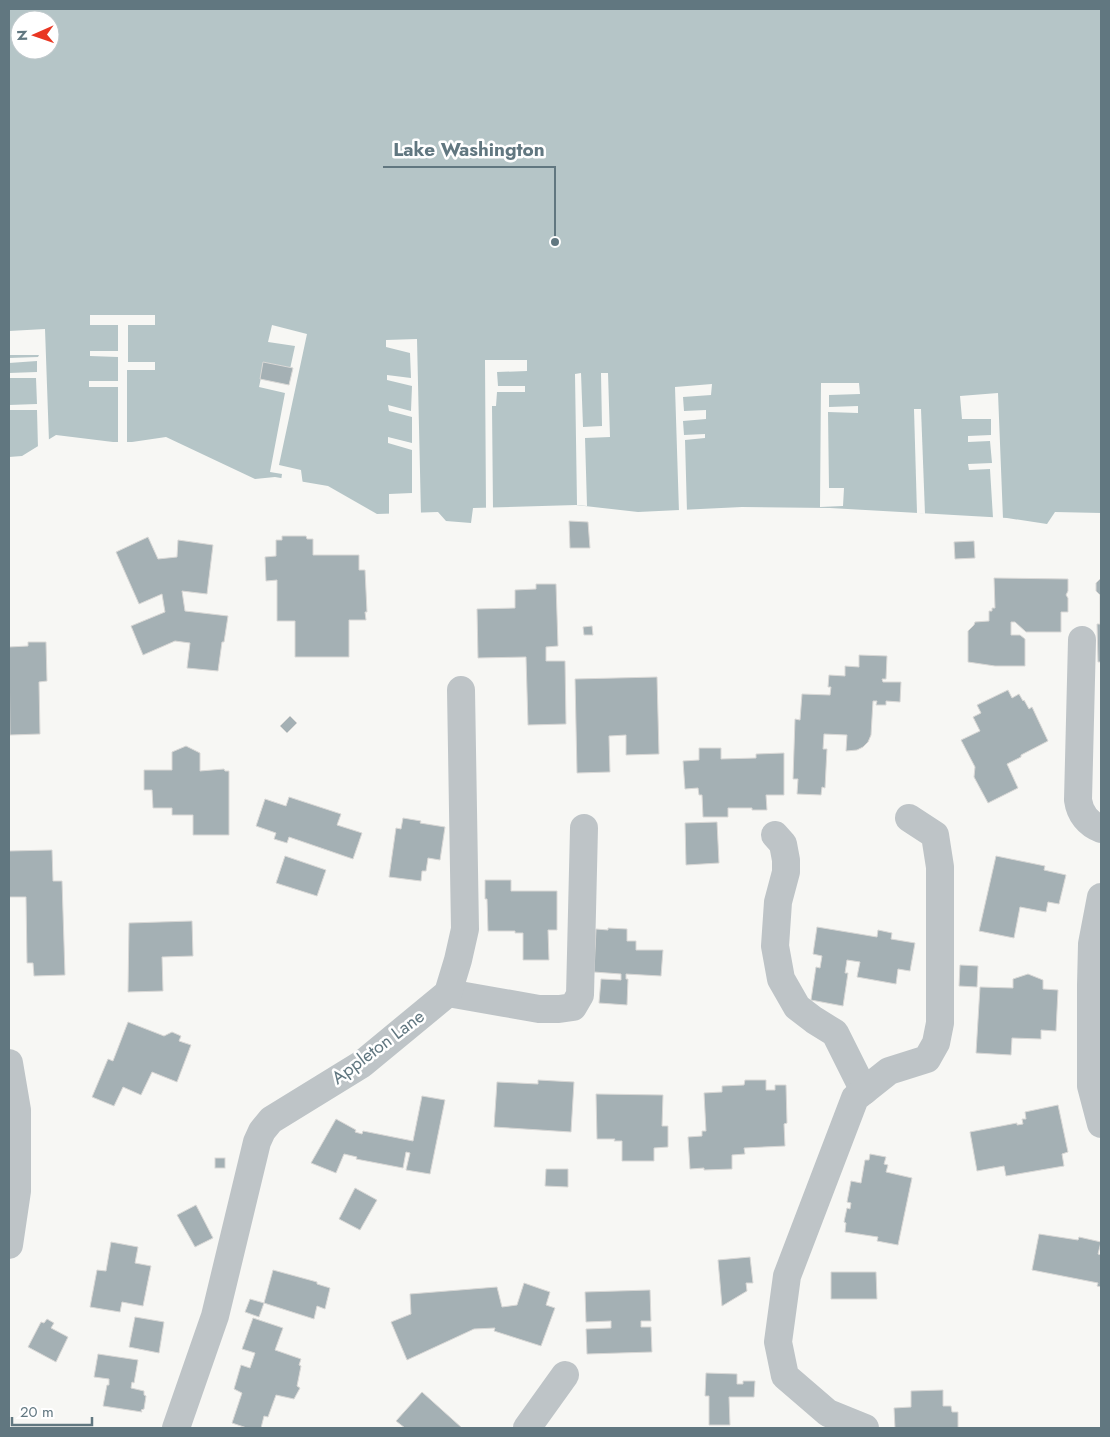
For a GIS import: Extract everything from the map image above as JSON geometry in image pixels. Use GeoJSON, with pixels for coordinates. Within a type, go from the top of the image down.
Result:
{"type":"FeatureCollection","features":[{"type":"Feature","properties":{"kind":"street"},"geometry":{"type":"LineString","coordinates":[[1082,640],[1078,800],[1080,811],[1086,819],[1101,829]]}},
{"type":"Feature","properties":{"kind":"street"},"geometry":{"type":"LineString","coordinates":[[461,690],[465,929],[448,993],[539,1009],[559,1010],[573,1007],[580,996],[584,828]]}},
{"type":"Feature","properties":{"kind":"street"},"geometry":{"type":"LineString","coordinates":[[865,1428],[828,1413],[785,1376],[778,1342],[786,1276],[855,1098],[889,1071],[927,1058],[936,1043],[940,1023],[940,867],[934,835],[909,818]]}},
{"type":"Feature","properties":{"kind":"street"},"geometry":{"type":"LineString","coordinates":[[775,835],[783,844],[786,860],[786,872],[778,902],[774,946],[782,979],[797,1007],[814,1020],[835,1032],[864,1091]]}},
{"type":"Feature","properties":{"kind":"street"},"geometry":{"type":"LineString","coordinates":[[1101,897],[1092,944],[1091,1086],[1101,1124]]}},
{"type":"Feature","properties":{"kind":"street","name":"Appleton Lane"},"geometry":{"type":"LineString","coordinates":[[176,1428],[215,1316],[248,1176],[257,1142],[262,1131],[271,1120],[362,1064],[448,993]]}},
{"type":"Feature","properties":{"kind":"street"},"geometry":{"type":"LineString","coordinates":[[9,1063],[18,1110],[17,1191],[9,1245]]}},
{"type":"Feature","properties":{"kind":"street"},"geometry":{"type":"LineString","coordinates":[[527,1428],[565,1375]]}},
{"type":"Feature","properties":{"kind":"shaded area"},"geometry":{"type":"Polygon","coordinates":[[[9,9],[1101,9],[1101,513],[1055,512],[1047,524],[1007,518],[830,508],[742,507],[638,512],[576,505],[473,508],[471,523],[446,521],[438,512],[377,514],[328,486],[275,477],[255,479],[166,437],[132,442],[113,442],[56,435],[22,456],[9,457],[9,9]]]}},
{"type":"Feature","properties":{"kind":"pier"},"geometry":{"type":"Polygon","coordinates":[[[90,315],[155,315],[155,325],[128,325],[128,362],[155,362],[155,370],[127,370],[127,444],[118,445],[118,387],[89,387],[89,381],[118,381],[118,357],[90,356],[90,351],[118,351],[118,325],[90,325],[90,315]]]}},
{"type":"Feature","properties":{"kind":"pier"},"geometry":{"type":"Polygon","coordinates":[[[272,325],[307,334],[279,465],[301,470],[303,485],[281,481],[282,474],[270,472],[285,393],[259,387],[264,364],[290,369],[295,346],[268,342],[272,325]]]}},
{"type":"Feature","properties":{"kind":"pier"},"geometry":{"type":"Polygon","coordinates":[[[45,329],[49,442],[38,449],[37,410],[9,410],[9,405],[37,404],[36,378],[9,378],[9,373],[37,372],[37,361],[9,363],[9,358],[38,357],[39,355],[9,355],[9,331],[45,329]]]}},
{"type":"Feature","properties":{"kind":"pier"},"geometry":{"type":"Polygon","coordinates":[[[417,339],[421,515],[389,517],[389,494],[412,493],[412,450],[388,443],[388,437],[412,443],[412,417],[389,411],[388,405],[411,411],[412,386],[387,380],[387,375],[411,378],[410,353],[386,347],[386,340],[417,339]]]}},
{"type":"Feature","properties":{"kind":"pier"},"geometry":{"type":"Polygon","coordinates":[[[485,360],[527,360],[527,371],[497,372],[498,386],[525,386],[525,392],[497,392],[496,406],[492,406],[493,510],[486,510],[485,360]]]}},
{"type":"Feature","properties":{"kind":"pier"},"geometry":{"type":"Polygon","coordinates":[[[581,373],[583,427],[602,426],[601,373],[608,373],[610,437],[585,438],[587,506],[577,505],[575,374],[581,373]]]}},
{"type":"Feature","properties":{"kind":"pier"},"geometry":{"type":"Polygon","coordinates":[[[821,383],[859,383],[860,394],[829,395],[829,407],[858,406],[858,413],[828,412],[829,488],[844,488],[843,506],[820,507],[821,383]]]}},
{"type":"Feature","properties":{"kind":"pier"},"geometry":{"type":"Polygon","coordinates":[[[712,384],[711,395],[683,397],[684,411],[706,410],[706,419],[683,421],[684,435],[705,434],[705,438],[685,440],[687,512],[679,512],[675,387],[712,384]]]}},
{"type":"Feature","properties":{"kind":"pier"},"geometry":{"type":"Polygon","coordinates":[[[998,393],[1003,519],[993,518],[990,469],[969,470],[968,464],[992,463],[990,441],[968,442],[968,436],[991,435],[991,419],[962,419],[960,396],[998,393]]]}},
{"type":"Feature","properties":{"kind":"pier"},"geometry":{"type":"Polygon","coordinates":[[[914,409],[921,409],[925,514],[917,513],[914,409]]]}},
{"type":"Feature","properties":{"kind":"building"},"geometry":{"type":"Polygon","coordinates":[[[263,362],[293,368],[289,385],[260,379],[263,362]]]}},
{"type":"Feature","properties":{"kind":"building"},"geometry":{"type":"Polygon","coordinates":[[[569,521],[588,522],[590,548],[570,548],[569,521]]]}},
{"type":"Feature","properties":{"kind":"building"},"geometry":{"type":"Polygon","coordinates":[[[282,536],[306,536],[307,539],[313,539],[313,555],[359,555],[359,570],[365,570],[367,612],[365,612],[366,620],[349,620],[349,657],[295,657],[295,621],[277,621],[277,580],[266,581],[265,557],[276,556],[276,540],[282,540],[282,536]]]}},
{"type":"Feature","properties":{"kind":"building"},"geometry":{"type":"Polygon","coordinates":[[[148,537],[158,559],[177,557],[178,540],[213,545],[207,594],[182,591],[185,611],[228,616],[218,671],[187,668],[190,643],[175,641],[143,655],[131,626],[165,612],[162,594],[139,604],[116,552],[148,537]]]}},
{"type":"Feature","properties":{"kind":"building"},"geometry":{"type":"Polygon","coordinates":[[[974,541],[975,558],[955,559],[954,542],[974,541]]]}},
{"type":"Feature","properties":{"kind":"building"},"geometry":{"type":"Polygon","coordinates":[[[994,578],[1068,579],[1066,595],[1068,598],[1068,612],[1061,612],[1061,632],[1026,632],[1015,622],[1011,622],[1011,635],[1020,635],[1025,639],[1025,666],[995,666],[968,662],[968,631],[975,622],[989,621],[989,611],[995,608],[994,578]]]}},
{"type":"Feature","properties":{"kind":"building"},"geometry":{"type":"Polygon","coordinates":[[[1100,579],[1101,662],[1098,662],[1097,624],[1100,624],[1100,595],[1096,591],[1096,583],[1100,579]]]}},
{"type":"Feature","properties":{"kind":"building"},"geometry":{"type":"Polygon","coordinates":[[[536,584],[556,584],[558,646],[546,647],[546,661],[565,661],[566,724],[528,725],[526,657],[478,658],[477,609],[515,608],[515,590],[536,589],[536,584]]]}},
{"type":"Feature","properties":{"kind":"building"},"geometry":{"type":"Polygon","coordinates":[[[592,626],[593,635],[584,635],[583,627],[592,626]]]}},
{"type":"Feature","properties":{"kind":"building"},"geometry":{"type":"Polygon","coordinates":[[[28,642],[46,642],[47,681],[39,682],[40,734],[10,735],[9,647],[28,646],[28,642]]]}},
{"type":"Feature","properties":{"kind":"building"},"geometry":{"type":"Polygon","coordinates":[[[859,655],[887,656],[886,679],[882,679],[883,682],[901,682],[900,702],[886,701],[886,705],[876,705],[877,701],[873,701],[871,735],[868,742],[857,750],[846,751],[847,735],[824,734],[823,749],[827,749],[825,788],[822,787],[821,795],[797,794],[798,779],[793,779],[795,719],[800,720],[802,694],[830,695],[831,687],[828,687],[829,675],[845,676],[845,666],[859,667],[859,655]]]}},
{"type":"Feature","properties":{"kind":"building"},"geometry":{"type":"Polygon","coordinates":[[[657,677],[659,754],[626,755],[626,735],[609,736],[610,772],[577,773],[575,679],[657,677]]]}},
{"type":"Feature","properties":{"kind":"building"},"geometry":{"type":"Polygon","coordinates":[[[1008,690],[1012,698],[1019,694],[1029,709],[1032,707],[1048,741],[1007,764],[1018,788],[988,803],[974,777],[975,767],[961,740],[980,731],[973,717],[981,713],[977,705],[1008,690]]]}},
{"type":"Feature","properties":{"kind":"building"},"geometry":{"type":"Polygon","coordinates":[[[290,716],[297,723],[287,733],[280,726],[290,716]]]}},
{"type":"Feature","properties":{"kind":"building"},"geometry":{"type":"Polygon","coordinates":[[[186,746],[200,753],[200,771],[224,769],[229,771],[229,835],[193,835],[193,815],[172,815],[172,808],[153,808],[152,790],[144,790],[144,770],[172,770],[172,752],[186,746]]]}},
{"type":"Feature","properties":{"kind":"building"},"geometry":{"type":"Polygon","coordinates":[[[699,748],[721,748],[721,759],[756,758],[756,754],[784,753],[784,795],[766,795],[767,810],[728,808],[728,817],[703,817],[702,795],[699,795],[698,788],[685,789],[683,761],[699,760],[699,748]]]}},
{"type":"Feature","properties":{"kind":"building"},"geometry":{"type":"Polygon","coordinates":[[[289,797],[341,814],[337,825],[362,833],[353,859],[289,837],[287,843],[274,839],[276,833],[256,826],[265,799],[286,806],[289,797]]]}},
{"type":"Feature","properties":{"kind":"building"},"geometry":{"type":"Polygon","coordinates":[[[403,818],[445,827],[440,860],[428,858],[426,871],[422,871],[421,881],[389,877],[396,828],[401,829],[403,818]]]}},
{"type":"Feature","properties":{"kind":"building"},"geometry":{"type":"Polygon","coordinates":[[[717,822],[719,863],[686,865],[685,823],[717,822]]]}},
{"type":"Feature","properties":{"kind":"building"},"geometry":{"type":"Polygon","coordinates":[[[52,850],[53,881],[62,881],[65,975],[34,976],[33,963],[27,963],[26,897],[9,897],[9,851],[52,850]]]}},
{"type":"Feature","properties":{"kind":"building"},"geometry":{"type":"Polygon","coordinates":[[[285,856],[326,870],[317,896],[276,883],[285,856]]]}},
{"type":"Feature","properties":{"kind":"building"},"geometry":{"type":"Polygon","coordinates":[[[996,856],[1045,866],[1044,870],[1066,875],[1059,904],[1048,902],[1046,912],[1020,907],[1014,938],[979,931],[996,856]]]}},
{"type":"Feature","properties":{"kind":"building"},"geometry":{"type":"Polygon","coordinates":[[[485,880],[511,880],[511,891],[557,891],[557,930],[548,930],[549,960],[523,960],[523,933],[515,933],[515,931],[488,931],[485,880]]]}},
{"type":"Feature","properties":{"kind":"building"},"geometry":{"type":"Polygon","coordinates":[[[192,921],[193,956],[162,957],[163,991],[128,992],[129,923],[192,921]]]}},
{"type":"Feature","properties":{"kind":"building"},"geometry":{"type":"Polygon","coordinates":[[[817,927],[877,937],[878,930],[892,933],[891,939],[915,943],[910,971],[898,969],[896,984],[857,977],[860,962],[847,960],[845,973],[848,973],[843,1006],[811,1000],[816,967],[820,968],[822,956],[813,954],[817,927]]]}},
{"type":"Feature","properties":{"kind":"building"},"geometry":{"type":"Polygon","coordinates":[[[608,928],[627,929],[627,941],[636,941],[636,950],[663,950],[661,976],[626,974],[626,979],[628,979],[627,1005],[599,1003],[601,979],[621,980],[621,974],[594,972],[596,929],[608,930],[608,928]]]}},
{"type":"Feature","properties":{"kind":"building"},"geometry":{"type":"Polygon","coordinates":[[[960,965],[978,966],[977,987],[959,986],[960,965]]]}},
{"type":"Feature","properties":{"kind":"building"},"geometry":{"type":"Polygon","coordinates":[[[1028,974],[1043,980],[1043,989],[1058,990],[1056,1031],[1041,1030],[1041,1039],[1012,1038],[1011,1055],[976,1053],[980,987],[1013,988],[1013,979],[1028,974]]]}},
{"type":"Feature","properties":{"kind":"building"},"geometry":{"type":"Polygon","coordinates":[[[128,1022],[164,1036],[172,1032],[181,1036],[179,1041],[191,1045],[177,1082],[152,1072],[141,1095],[123,1087],[114,1106],[92,1097],[108,1059],[113,1061],[128,1022]]]}},
{"type":"Feature","properties":{"kind":"building"},"geometry":{"type":"Polygon","coordinates":[[[538,1080],[574,1082],[571,1132],[494,1127],[497,1082],[538,1084],[538,1080]]]}},
{"type":"Feature","properties":{"kind":"building"},"geometry":{"type":"Polygon","coordinates":[[[745,1080],[766,1080],[766,1090],[775,1090],[775,1085],[786,1085],[787,1123],[784,1124],[785,1146],[744,1148],[745,1154],[732,1155],[732,1169],[690,1169],[688,1137],[702,1136],[702,1131],[706,1131],[704,1093],[722,1092],[722,1086],[744,1085],[745,1080]]]}},
{"type":"Feature","properties":{"kind":"building"},"geometry":{"type":"Polygon","coordinates":[[[596,1094],[663,1095],[662,1126],[668,1126],[668,1147],[654,1148],[654,1161],[622,1161],[622,1141],[597,1139],[596,1094]]]}},
{"type":"Feature","properties":{"kind":"building"},"geometry":{"type":"Polygon","coordinates":[[[422,1096],[445,1100],[430,1174],[406,1170],[410,1153],[406,1152],[403,1168],[356,1159],[357,1157],[344,1154],[336,1173],[311,1163],[336,1119],[356,1130],[355,1132],[362,1134],[363,1131],[413,1141],[422,1096]]]}},
{"type":"Feature","properties":{"kind":"building"},"geometry":{"type":"Polygon","coordinates":[[[1058,1105],[1068,1152],[1062,1154],[1064,1166],[1006,1176],[1004,1166],[977,1171],[970,1132],[1017,1123],[1017,1125],[1023,1124],[1022,1119],[1026,1119],[1025,1112],[1058,1105]]]}},
{"type":"Feature","properties":{"kind":"building"},"geometry":{"type":"Polygon","coordinates":[[[870,1154],[886,1157],[884,1164],[888,1165],[886,1172],[912,1178],[898,1245],[877,1241],[878,1237],[845,1232],[846,1223],[844,1222],[847,1208],[850,1209],[851,1203],[847,1202],[851,1181],[861,1183],[865,1160],[869,1160],[870,1154]]]}},
{"type":"Feature","properties":{"kind":"building"},"geometry":{"type":"Polygon","coordinates":[[[215,1158],[225,1158],[225,1168],[215,1168],[215,1158]]]}},
{"type":"Feature","properties":{"kind":"building"},"geometry":{"type":"Polygon","coordinates":[[[546,1169],[568,1169],[568,1187],[545,1186],[546,1169]]]}},
{"type":"Feature","properties":{"kind":"building"},"geometry":{"type":"Polygon","coordinates":[[[355,1188],[377,1200],[360,1230],[339,1219],[355,1188]]]}},
{"type":"Feature","properties":{"kind":"building"},"geometry":{"type":"Polygon","coordinates":[[[196,1205],[213,1238],[195,1247],[177,1215],[196,1205]]]}},
{"type":"Feature","properties":{"kind":"building"},"geometry":{"type":"Polygon","coordinates":[[[1039,1234],[1078,1240],[1079,1237],[1101,1242],[1098,1254],[1101,1255],[1101,1287],[1097,1286],[1098,1283],[1032,1270],[1039,1234]]]}},
{"type":"Feature","properties":{"kind":"building"},"geometry":{"type":"Polygon","coordinates":[[[111,1242],[138,1247],[135,1263],[151,1266],[143,1306],[122,1302],[120,1312],[90,1307],[97,1270],[106,1271],[111,1242]]]}},
{"type":"Feature","properties":{"kind":"building"},"geometry":{"type":"Polygon","coordinates":[[[750,1257],[753,1283],[746,1283],[747,1291],[722,1306],[718,1260],[750,1257]]]}},
{"type":"Feature","properties":{"kind":"building"},"geometry":{"type":"Polygon","coordinates":[[[273,1270],[317,1282],[317,1284],[330,1288],[325,1309],[317,1306],[314,1319],[264,1303],[273,1270]]]}},
{"type":"Feature","properties":{"kind":"building"},"geometry":{"type":"Polygon","coordinates":[[[831,1272],[876,1272],[877,1299],[831,1299],[831,1272]]]}},
{"type":"Feature","properties":{"kind":"building"},"geometry":{"type":"Polygon","coordinates":[[[524,1283],[550,1292],[546,1305],[555,1308],[541,1346],[494,1331],[495,1328],[474,1329],[407,1360],[391,1322],[411,1314],[410,1294],[497,1287],[502,1307],[517,1305],[524,1283]]]}},
{"type":"Feature","properties":{"kind":"building"},"geometry":{"type":"Polygon","coordinates":[[[650,1290],[651,1321],[641,1321],[641,1327],[651,1327],[652,1352],[587,1354],[586,1329],[611,1328],[611,1321],[586,1322],[585,1292],[650,1290]]]}},
{"type":"Feature","properties":{"kind":"building"},"geometry":{"type":"Polygon","coordinates":[[[250,1299],[264,1303],[259,1317],[245,1312],[250,1299]]]}},
{"type":"Feature","properties":{"kind":"building"},"geometry":{"type":"Polygon","coordinates":[[[135,1317],[164,1322],[159,1353],[129,1347],[135,1317]]]}},
{"type":"Feature","properties":{"kind":"building"},"geometry":{"type":"Polygon","coordinates":[[[253,1318],[283,1328],[275,1350],[301,1359],[297,1386],[300,1388],[294,1399],[276,1395],[268,1417],[264,1416],[261,1428],[247,1428],[232,1423],[242,1393],[234,1389],[241,1365],[250,1368],[255,1353],[242,1349],[253,1318]]]}},
{"type":"Feature","properties":{"kind":"building"},"geometry":{"type":"Polygon","coordinates":[[[47,1319],[54,1323],[51,1328],[68,1337],[56,1362],[28,1347],[41,1322],[44,1323],[47,1319]]]}},
{"type":"Feature","properties":{"kind":"building"},"geometry":{"type":"Polygon","coordinates":[[[98,1354],[138,1360],[134,1383],[132,1382],[131,1388],[144,1391],[146,1396],[142,1412],[103,1406],[109,1379],[94,1377],[98,1354]]]}},
{"type":"Feature","properties":{"kind":"building"},"geometry":{"type":"Polygon","coordinates":[[[706,1373],[737,1374],[737,1384],[743,1384],[743,1381],[755,1381],[754,1397],[729,1397],[730,1425],[709,1425],[709,1396],[705,1396],[706,1373]]]}},
{"type":"Feature","properties":{"kind":"building"},"geometry":{"type":"Polygon","coordinates":[[[943,1390],[943,1406],[951,1406],[952,1412],[958,1412],[958,1428],[895,1428],[894,1408],[911,1407],[911,1391],[943,1390]]]}},
{"type":"Feature","properties":{"kind":"building"},"geometry":{"type":"Polygon","coordinates":[[[422,1392],[462,1428],[405,1428],[396,1421],[422,1392]]]}},
{"type":"Feature","properties":{"kind":"place","name":"Lake Washington"},"geometry":{"type":"Point","coordinates":[555,242]}}]}
